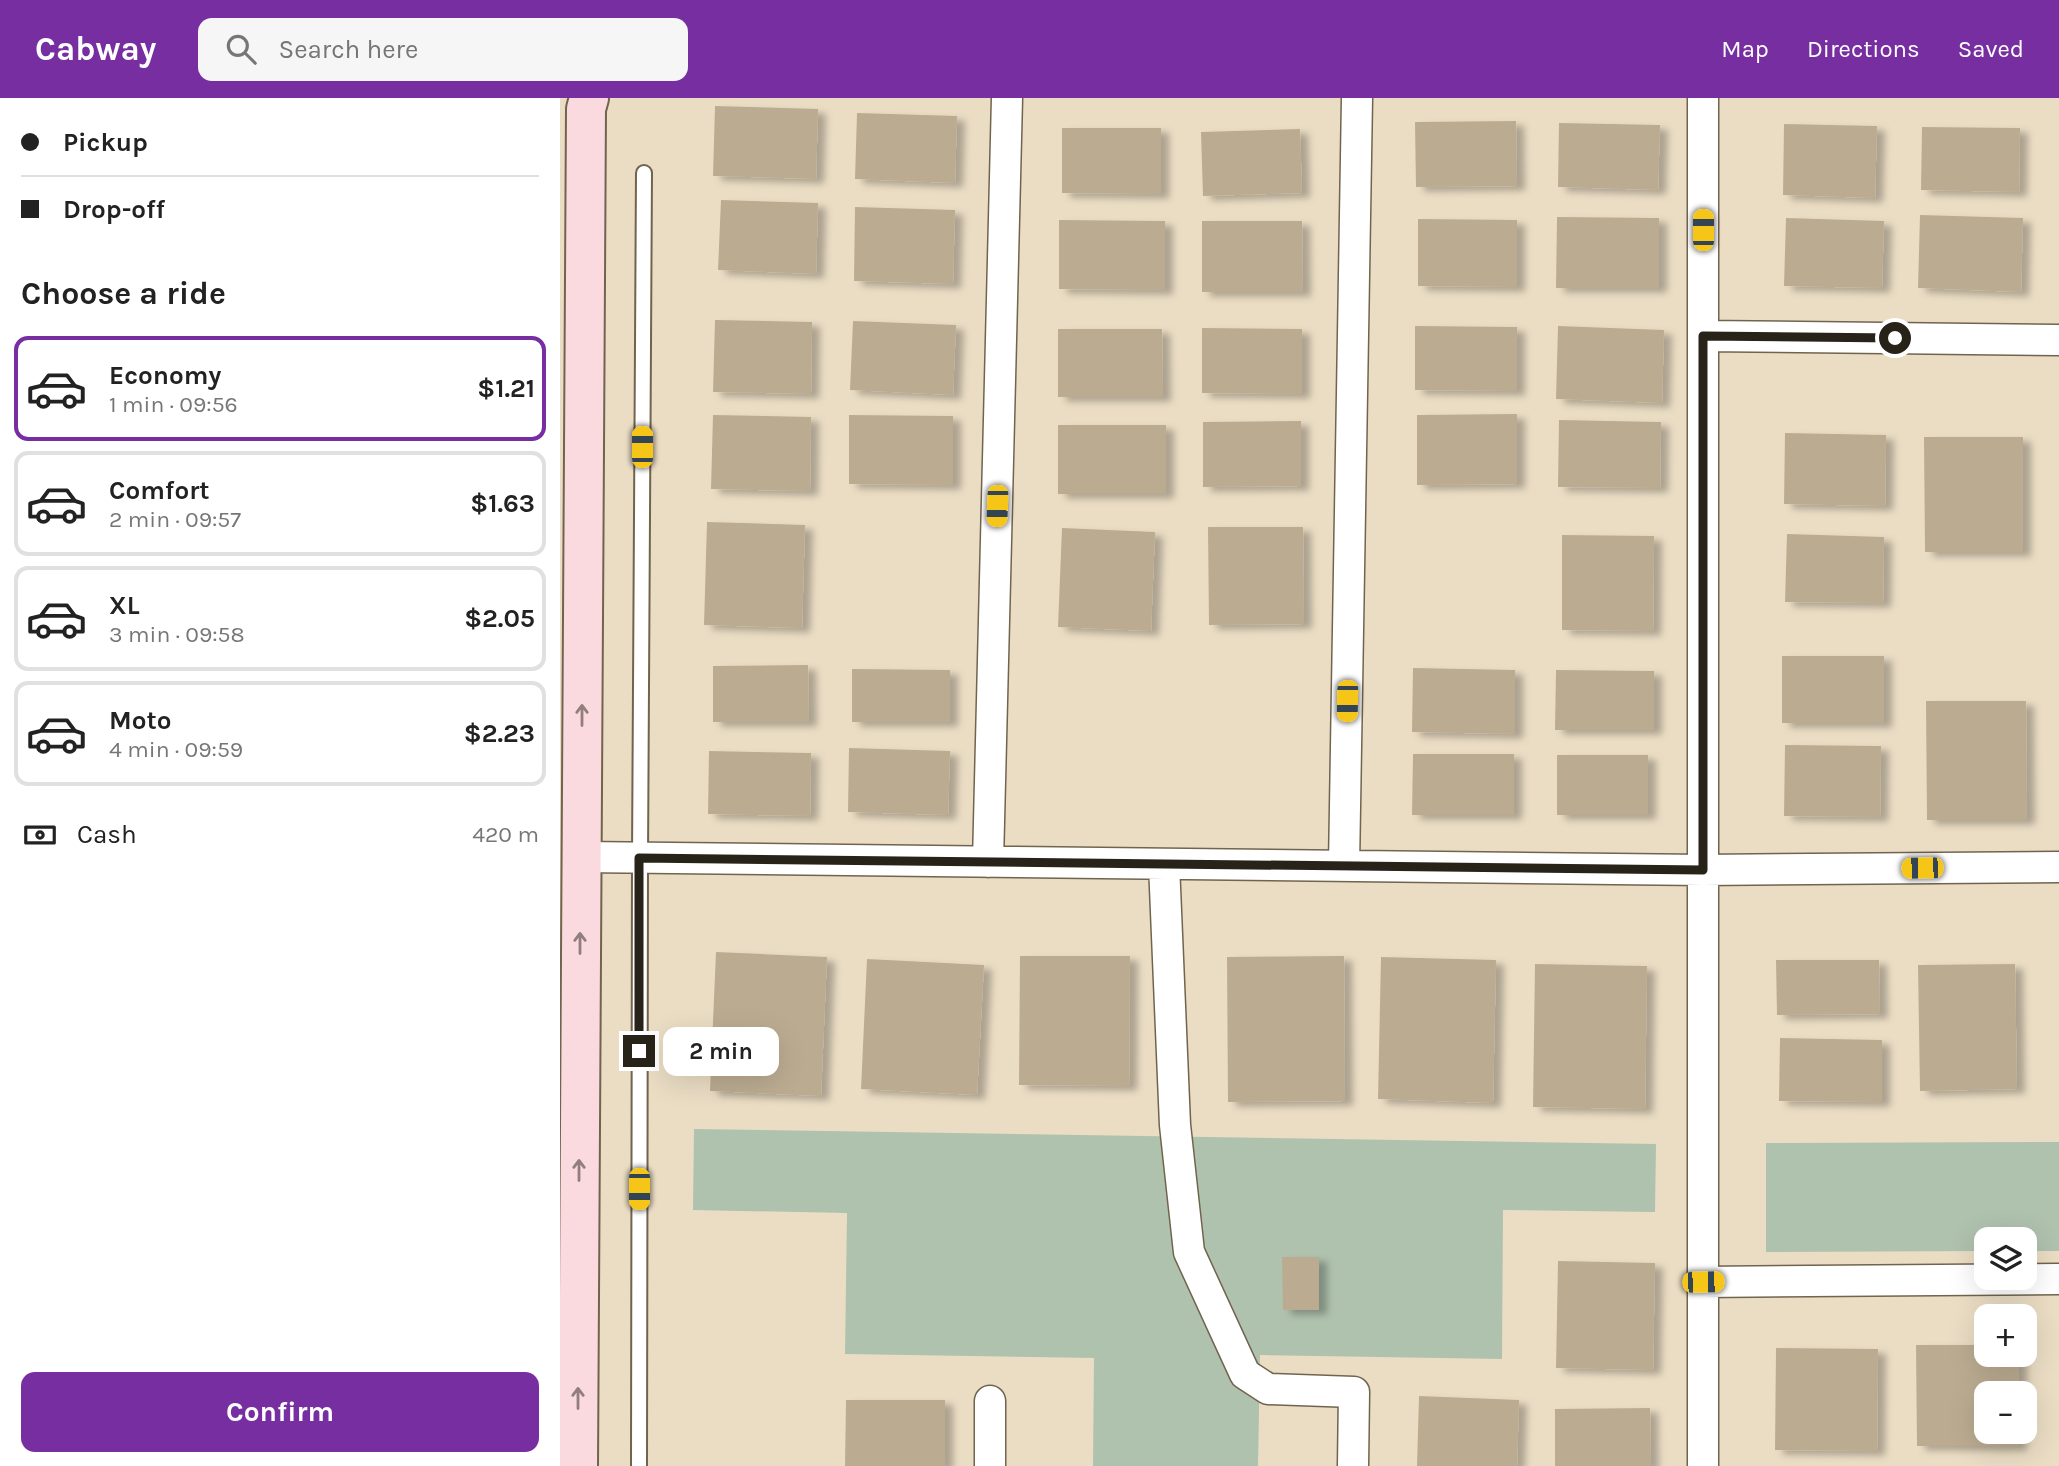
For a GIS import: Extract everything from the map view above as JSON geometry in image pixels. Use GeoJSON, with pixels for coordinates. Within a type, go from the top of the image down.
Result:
{"type":"FeatureCollection","features":[{"type":"Feature","properties":{"kind":"main road"},"geometry":{"type":"LineString","coordinates":[[578,1466],[586,109],[589,98]]}},
{"type":"Feature","properties":{"kind":"street"},"geometry":{"type":"LineString","coordinates":[[988,862],[1007,98]]}},
{"type":"Feature","properties":{"kind":"street"},"geometry":{"type":"LineString","coordinates":[[1344,866],[1357,98]]}},
{"type":"Feature","properties":{"kind":"street"},"geometry":{"type":"LineString","coordinates":[[1703,98],[1703,1466]]}},
{"type":"Feature","properties":{"kind":"street"},"geometry":{"type":"LineString","coordinates":[[1703,336],[2059,340]]}},
{"type":"Feature","properties":{"kind":"street"},"geometry":{"type":"LineString","coordinates":[[581,857],[1703,870],[2059,867]]}},
{"type":"Feature","properties":{"kind":"street"},"geometry":{"type":"LineString","coordinates":[[1164,864],[1175,1125],[1189,1252],[1245,1374],[1268,1389],[1353,1392],[1353,1466]]}},
{"type":"Feature","properties":{"kind":"street"},"geometry":{"type":"LineString","coordinates":[[1703,1282],[2059,1279]]}},
{"type":"Feature","properties":{"kind":"street"},"geometry":{"type":"LineString","coordinates":[[990,1401],[990,1466]]}},
{"type":"Feature","properties":{"kind":"lane"},"geometry":{"type":"LineString","coordinates":[[639,1466],[639,858],[644,173]]}},
{"type":"Feature","properties":{"kind":"green space"},"geometry":{"type":"Polygon","coordinates":[[[694,1129],[1656,1144],[1655,1212],[1503,1210],[1502,1359],[1260,1355],[1258,1466],[1093,1466],[1094,1358],[845,1354],[847,1213],[693,1210],[694,1129]]]}},
{"type":"Feature","properties":{"kind":"green space"},"geometry":{"type":"Polygon","coordinates":[[[2059,1142],[2059,1251],[2037,1251],[2037,1227],[1974,1227],[1974,1251],[1766,1252],[1766,1143],[2059,1142]]]}},
{"type":"Feature","properties":{"kind":"building"},"geometry":{"type":"Polygon","coordinates":[[[715,106],[818,109],[816,179],[713,176],[715,106]]]}},
{"type":"Feature","properties":{"kind":"building"},"geometry":{"type":"Polygon","coordinates":[[[857,113],[957,116],[955,183],[855,179],[857,113]]]}},
{"type":"Feature","properties":{"kind":"building"},"geometry":{"type":"Polygon","coordinates":[[[1516,121],[1517,186],[1416,187],[1415,122],[1516,121]]]}},
{"type":"Feature","properties":{"kind":"building"},"geometry":{"type":"Polygon","coordinates":[[[1559,123],[1660,125],[1658,190],[1558,187],[1559,123]]]}},
{"type":"Feature","properties":{"kind":"building"},"geometry":{"type":"Polygon","coordinates":[[[1784,124],[1877,126],[1875,198],[1783,195],[1784,124]]]}},
{"type":"Feature","properties":{"kind":"building"},"geometry":{"type":"Polygon","coordinates":[[[1922,127],[2020,128],[2019,192],[1921,190],[1922,127]]]}},
{"type":"Feature","properties":{"kind":"building"},"geometry":{"type":"Polygon","coordinates":[[[1062,128],[1161,128],[1161,194],[1062,193],[1062,128]]]}},
{"type":"Feature","properties":{"kind":"building"},"geometry":{"type":"Polygon","coordinates":[[[1300,129],[1302,193],[1203,196],[1201,132],[1300,129]]]}},
{"type":"Feature","properties":{"kind":"building"},"geometry":{"type":"Polygon","coordinates":[[[721,200],[818,203],[816,274],[718,270],[721,200]]]}},
{"type":"Feature","properties":{"kind":"building"},"geometry":{"type":"Polygon","coordinates":[[[855,207],[955,210],[953,284],[854,281],[855,207]]]}},
{"type":"Feature","properties":{"kind":"building"},"geometry":{"type":"Polygon","coordinates":[[[1920,215],[2023,218],[2021,292],[1918,288],[1920,215]]]}},
{"type":"Feature","properties":{"kind":"building"},"geometry":{"type":"Polygon","coordinates":[[[1557,217],[1659,218],[1659,288],[1556,288],[1557,217]]]}},
{"type":"Feature","properties":{"kind":"building"},"geometry":{"type":"Polygon","coordinates":[[[1786,218],[1884,221],[1882,288],[1784,286],[1786,218]]]}},
{"type":"Feature","properties":{"kind":"building"},"geometry":{"type":"Polygon","coordinates":[[[1418,219],[1517,220],[1517,287],[1418,286],[1418,219]]]}},
{"type":"Feature","properties":{"kind":"building"},"geometry":{"type":"Polygon","coordinates":[[[1059,220],[1165,221],[1165,290],[1059,289],[1059,220]]]}},
{"type":"Feature","properties":{"kind":"building"},"geometry":{"type":"Polygon","coordinates":[[[1202,221],[1302,221],[1303,292],[1202,292],[1202,221]]]}},
{"type":"Feature","properties":{"kind":"building"},"geometry":{"type":"Polygon","coordinates":[[[715,320],[812,322],[811,394],[713,392],[715,320]]]}},
{"type":"Feature","properties":{"kind":"building"},"geometry":{"type":"Polygon","coordinates":[[[853,321],[956,325],[953,395],[850,390],[853,321]]]}},
{"type":"Feature","properties":{"kind":"building"},"geometry":{"type":"Polygon","coordinates":[[[1415,326],[1517,327],[1517,391],[1415,390],[1415,326]]]}},
{"type":"Feature","properties":{"kind":"building"},"geometry":{"type":"Polygon","coordinates":[[[1558,326],[1664,330],[1662,403],[1556,399],[1558,326]]]}},
{"type":"Feature","properties":{"kind":"building"},"geometry":{"type":"Polygon","coordinates":[[[1202,328],[1302,329],[1302,394],[1202,393],[1202,328]]]}},
{"type":"Feature","properties":{"kind":"building"},"geometry":{"type":"Polygon","coordinates":[[[1058,329],[1162,329],[1163,397],[1058,397],[1058,329]]]}},
{"type":"Feature","properties":{"kind":"building"},"geometry":{"type":"Polygon","coordinates":[[[1517,414],[1517,484],[1417,485],[1417,415],[1517,414]]]}},
{"type":"Feature","properties":{"kind":"building"},"geometry":{"type":"Polygon","coordinates":[[[713,415],[811,417],[810,491],[711,489],[713,415]]]}},
{"type":"Feature","properties":{"kind":"building"},"geometry":{"type":"Polygon","coordinates":[[[849,415],[953,416],[953,485],[849,484],[849,415]]]}},
{"type":"Feature","properties":{"kind":"building"},"geometry":{"type":"Polygon","coordinates":[[[1559,420],[1661,422],[1660,488],[1558,487],[1559,420]]]}},
{"type":"Feature","properties":{"kind":"building"},"geometry":{"type":"Polygon","coordinates":[[[1301,421],[1301,486],[1203,487],[1203,422],[1301,421]]]}},
{"type":"Feature","properties":{"kind":"building"},"geometry":{"type":"Polygon","coordinates":[[[1058,425],[1166,425],[1166,494],[1058,494],[1058,425]]]}},
{"type":"Feature","properties":{"kind":"building"},"geometry":{"type":"Polygon","coordinates":[[[1785,433],[1886,435],[1885,506],[1784,504],[1785,433]]]}},
{"type":"Feature","properties":{"kind":"building"},"geometry":{"type":"Polygon","coordinates":[[[1924,437],[2023,437],[2023,552],[1925,552],[1924,437]]]}},
{"type":"Feature","properties":{"kind":"building"},"geometry":{"type":"Polygon","coordinates":[[[707,522],[805,525],[802,628],[704,625],[707,522]]]}},
{"type":"Feature","properties":{"kind":"building"},"geometry":{"type":"Polygon","coordinates":[[[1208,527],[1303,527],[1304,624],[1209,625],[1208,527]]]}},
{"type":"Feature","properties":{"kind":"building"},"geometry":{"type":"Polygon","coordinates":[[[1062,528],[1155,532],[1151,631],[1058,627],[1062,528]]]}},
{"type":"Feature","properties":{"kind":"building"},"geometry":{"type":"Polygon","coordinates":[[[1787,534],[1884,537],[1883,603],[1785,602],[1787,534]]]}},
{"type":"Feature","properties":{"kind":"building"},"geometry":{"type":"Polygon","coordinates":[[[1562,535],[1654,536],[1653,631],[1562,630],[1562,535]]]}},
{"type":"Feature","properties":{"kind":"building"},"geometry":{"type":"Polygon","coordinates":[[[1782,656],[1884,656],[1884,723],[1782,723],[1782,656]]]}},
{"type":"Feature","properties":{"kind":"building"},"geometry":{"type":"Polygon","coordinates":[[[808,665],[809,722],[713,722],[713,666],[808,665]]]}},
{"type":"Feature","properties":{"kind":"building"},"geometry":{"type":"Polygon","coordinates":[[[1413,668],[1515,670],[1515,734],[1412,732],[1413,668]]]}},
{"type":"Feature","properties":{"kind":"building"},"geometry":{"type":"Polygon","coordinates":[[[852,669],[950,670],[950,722],[852,722],[852,669]]]}},
{"type":"Feature","properties":{"kind":"building"},"geometry":{"type":"Polygon","coordinates":[[[1556,670],[1654,671],[1654,730],[1555,730],[1556,670]]]}},
{"type":"Feature","properties":{"kind":"building"},"geometry":{"type":"Polygon","coordinates":[[[1926,701],[2026,701],[2027,820],[1927,820],[1926,701]]]}},
{"type":"Feature","properties":{"kind":"building"},"geometry":{"type":"Polygon","coordinates":[[[1785,745],[1881,746],[1880,817],[1784,816],[1785,745]]]}},
{"type":"Feature","properties":{"kind":"building"},"geometry":{"type":"Polygon","coordinates":[[[849,748],[950,751],[948,815],[848,812],[849,748]]]}},
{"type":"Feature","properties":{"kind":"building"},"geometry":{"type":"Polygon","coordinates":[[[709,751],[811,753],[810,816],[708,814],[709,751]]]}},
{"type":"Feature","properties":{"kind":"building"},"geometry":{"type":"Polygon","coordinates":[[[1413,754],[1514,754],[1514,815],[1412,815],[1413,754]]]}},
{"type":"Feature","properties":{"kind":"building"},"geometry":{"type":"Polygon","coordinates":[[[1557,755],[1648,755],[1648,815],[1557,815],[1557,755]]]}},
{"type":"Feature","properties":{"kind":"building"},"geometry":{"type":"Polygon","coordinates":[[[716,952],[827,957],[821,1096],[710,1091],[716,952]]]}},
{"type":"Feature","properties":{"kind":"building"},"geometry":{"type":"Polygon","coordinates":[[[1020,956],[1130,956],[1129,1086],[1019,1085],[1020,956]]]}},
{"type":"Feature","properties":{"kind":"building"},"geometry":{"type":"Polygon","coordinates":[[[1344,956],[1345,1101],[1228,1102],[1227,957],[1344,956]]]}},
{"type":"Feature","properties":{"kind":"building"},"geometry":{"type":"Polygon","coordinates":[[[1381,957],[1496,960],[1493,1103],[1378,1099],[1381,957]]]}},
{"type":"Feature","properties":{"kind":"building"},"geometry":{"type":"Polygon","coordinates":[[[867,959],[984,965],[977,1095],[861,1089],[867,959]]]}},
{"type":"Feature","properties":{"kind":"building"},"geometry":{"type":"Polygon","coordinates":[[[1776,960],[1879,960],[1880,1014],[1777,1015],[1776,960]]]}},
{"type":"Feature","properties":{"kind":"building"},"geometry":{"type":"Polygon","coordinates":[[[1535,964],[1647,966],[1645,1109],[1533,1107],[1535,964]]]}},
{"type":"Feature","properties":{"kind":"building"},"geometry":{"type":"Polygon","coordinates":[[[2015,964],[2017,1089],[1920,1091],[1918,965],[2015,964]]]}},
{"type":"Feature","properties":{"kind":"building"},"geometry":{"type":"Polygon","coordinates":[[[1780,1038],[1882,1040],[1882,1102],[1779,1101],[1780,1038]]]}},
{"type":"Feature","properties":{"kind":"building"},"geometry":{"type":"Polygon","coordinates":[[[1282,1257],[1319,1257],[1319,1310],[1283,1310],[1282,1257]]]}},
{"type":"Feature","properties":{"kind":"building"},"geometry":{"type":"Polygon","coordinates":[[[1558,1261],[1655,1263],[1653,1370],[1556,1368],[1558,1261]]]}},
{"type":"Feature","properties":{"kind":"building"},"geometry":{"type":"Polygon","coordinates":[[[1916,1345],[1974,1345],[1974,1367],[2019,1367],[2019,1381],[1974,1381],[1974,1444],[2019,1446],[1917,1446],[1916,1345]]]}},
{"type":"Feature","properties":{"kind":"building"},"geometry":{"type":"Polygon","coordinates":[[[1776,1348],[1878,1349],[1877,1451],[1775,1450],[1776,1348]]]}},
{"type":"Feature","properties":{"kind":"building"},"geometry":{"type":"Polygon","coordinates":[[[1419,1396],[1519,1400],[1517,1466],[1417,1466],[1419,1396]]]}},
{"type":"Feature","properties":{"kind":"building"},"geometry":{"type":"Polygon","coordinates":[[[846,1400],[945,1400],[945,1466],[845,1466],[846,1400]]]}},
{"type":"Feature","properties":{"kind":"building"},"geometry":{"type":"Polygon","coordinates":[[[1650,1408],[1651,1466],[1555,1466],[1555,1409],[1650,1408]]]}},
{"type":"Feature","properties":{"kind":"route"},"geometry":{"type":"LineString","coordinates":[[639,1051],[639,858],[1703,870],[1703,336],[1895,338]]}}]}
